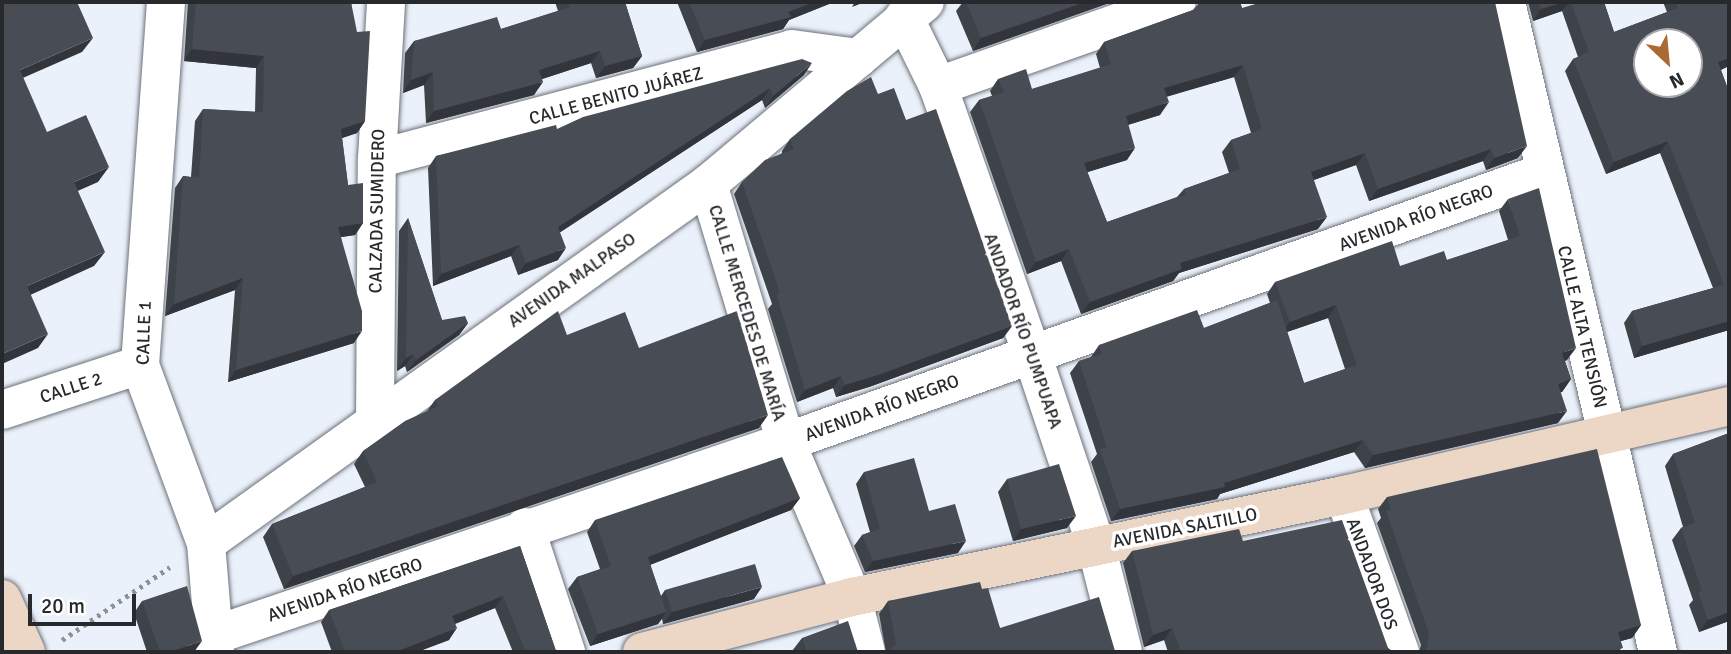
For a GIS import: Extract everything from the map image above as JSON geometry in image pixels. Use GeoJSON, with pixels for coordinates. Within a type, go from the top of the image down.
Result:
{"type":"FeatureCollection","features":[{"type":"Feature","properties":{"kind":"street","name":"CALLE 1"},"geometry":{"type":"LineString","coordinates":[[166,2],[140,365],[206,543],[215,643]]}},
{"type":"Feature","properties":{"kind":"street","name":"CALZADA SUMIDERO"},"geometry":{"type":"LineString","coordinates":[[374,421],[377,159],[386,2]]}},
{"type":"Feature","properties":{"kind":"street"},"geometry":{"type":"LineString","coordinates":[[938,86],[1177,2]]}},
{"type":"Feature","properties":{"kind":"street","name":"CALLE ALTA TENSIÓN"},"geometry":{"type":"LineString","coordinates":[[1506,2],[1658,652]]}},
{"type":"Feature","properties":{"kind":"street","name":"ANDADOR RÍO PUMPUAPA"},"geometry":{"type":"LineString","coordinates":[[914,9],[1096,545],[1124,652]]}},
{"type":"Feature","properties":{"kind":"street","name":"AVENIDA MALPASO"},"geometry":{"type":"LineString","coordinates":[[206,543],[708,184],[914,9]]}},
{"type":"Feature","properties":{"kind":"street","name":"CALLE BENITO JUÁREZ"},"geometry":{"type":"LineString","coordinates":[[377,159],[792,49],[858,58]]}},
{"type":"Feature","properties":{"kind":"street","name":"AVENIDA RÍO NEGRO"},"geometry":{"type":"LineString","coordinates":[[215,643],[525,527],[786,442],[1545,172]]}},
{"type":"Feature","properties":{"kind":"street","name":"CALLE MERCEDES DE MARÍA"},"geometry":{"type":"LineString","coordinates":[[708,184],[786,442],[852,597],[866,652]]}},
{"type":"Feature","properties":{"kind":"street","name":"CALLE 2"},"geometry":{"type":"LineString","coordinates":[[2,410],[140,365]]}},
{"type":"Feature","properties":{"kind":"street","name":"AVENIDA SALTILLO"},"geometry":{"type":"LineString","coordinates":[[642,652],[852,597],[1344,495],[1729,406]]}},
{"type":"Feature","properties":{"kind":"street","name":"ANDADOR DOS"},"geometry":{"type":"LineString","coordinates":[[1344,495],[1400,652]]}},
{"type":"Feature","properties":{"kind":"street"},"geometry":{"type":"LineString","coordinates":[[525,527],[566,652]]}},
{"type":"Feature","properties":{"kind":"street"},"geometry":{"type":"LineString","coordinates":[[2,599],[40,648]]}},
{"type":"Feature","properties":{"kind":"path"},"geometry":{"type":"LineString","coordinates":[[40,648],[206,543]]}},
{"type":"Feature","properties":{"kind":"building"},"geometry":{"type":"Polygon","coordinates":[[[2,2],[77,2],[93,38],[20,70],[47,132],[86,115],[109,167],[74,182],[105,252],[27,286],[48,334],[2,354],[2,2]]]}},
{"type":"Feature","properties":{"kind":"building"},"geometry":{"type":"Polygon","coordinates":[[[196,2],[351,2],[357,32],[370,31],[365,121],[341,129],[348,185],[363,183],[363,223],[338,227],[362,311],[362,331],[236,370],[243,278],[174,304],[183,176],[199,178],[203,109],[263,112],[264,56],[192,49],[196,2]]]}},
{"type":"Feature","properties":{"kind":"building"},"geometry":{"type":"Polygon","coordinates":[[[568,2],[625,2],[642,56],[605,66],[600,51],[539,70],[543,82],[434,111],[433,72],[411,80],[414,41],[497,17],[501,29],[570,7],[568,2]]]}},
{"type":"Feature","properties":{"kind":"building"},"geometry":{"type":"Polygon","coordinates":[[[689,2],[814,2],[788,12],[791,17],[705,40],[689,2]]]}},
{"type":"Feature","properties":{"kind":"building"},"geometry":{"type":"Polygon","coordinates":[[[966,2],[1085,2],[981,38],[966,2]]]}},
{"type":"Feature","properties":{"kind":"building"},"geometry":{"type":"Polygon","coordinates":[[[1201,2],[1240,2],[1242,8],[1262,2],[1495,2],[1527,146],[1494,158],[1491,149],[1378,189],[1365,153],[1311,172],[1327,217],[1180,263],[1182,269],[1090,302],[1069,249],[1036,262],[979,100],[1004,92],[998,79],[1026,69],[1032,89],[1111,64],[1104,42],[1193,10],[1201,2]],[[1243,65],[1164,88],[1169,102],[1126,116],[1135,148],[1084,163],[1107,222],[1186,195],[1184,189],[1240,169],[1231,140],[1262,129],[1243,65]]]}},
{"type":"Feature","properties":{"kind":"building"},"geometry":{"type":"Polygon","coordinates":[[[1539,2],[1564,2],[1541,9],[1539,2]]]}},
{"type":"Feature","properties":{"kind":"building"},"geometry":{"type":"Polygon","coordinates":[[[1571,2],[1604,2],[1614,32],[1678,8],[1676,2],[1729,2],[1729,58],[1718,62],[1729,92],[1729,321],[1642,346],[1632,311],[1724,285],[1668,141],[1614,162],[1573,59],[1589,52],[1571,2]]]}},
{"type":"Feature","properties":{"kind":"building"},"geometry":{"type":"Polygon","coordinates":[[[802,59],[812,63],[773,96],[770,88],[558,227],[566,248],[526,263],[519,245],[441,274],[436,156],[556,125],[557,129],[583,117],[802,59]]]}},
{"type":"Feature","properties":{"kind":"building"},"geometry":{"type":"Polygon","coordinates":[[[871,77],[878,94],[894,88],[906,120],[936,109],[1012,326],[878,375],[845,385],[841,376],[805,390],[777,296],[780,292],[742,182],[765,160],[794,149],[790,139],[847,91],[871,77]]]}},
{"type":"Feature","properties":{"kind":"building"},"geometry":{"type":"Polygon","coordinates":[[[1539,188],[1576,348],[1562,353],[1571,379],[1558,384],[1567,411],[1373,455],[1363,440],[1224,483],[1225,487],[1120,509],[1100,449],[1107,447],[1079,361],[1102,354],[1099,345],[1197,310],[1204,328],[1277,300],[1304,383],[1357,365],[1336,305],[1290,322],[1275,282],[1392,241],[1400,266],[1444,251],[1447,260],[1520,236],[1508,199],[1539,188]]]}},
{"type":"Feature","properties":{"kind":"building"},"geometry":{"type":"Polygon","coordinates":[[[408,218],[442,320],[465,316],[468,323],[416,360],[413,354],[406,358],[408,218]]]}},
{"type":"Feature","properties":{"kind":"building"},"geometry":{"type":"Polygon","coordinates":[[[558,311],[567,335],[625,312],[639,348],[737,311],[768,415],[293,576],[272,524],[377,482],[363,451],[405,421],[438,406],[435,400],[558,311]]]}},
{"type":"Feature","properties":{"kind":"building"},"geometry":{"type":"Polygon","coordinates":[[[1729,433],[1729,612],[1708,620],[1698,592],[1702,591],[1681,528],[1695,523],[1673,454],[1729,433]]]}},
{"type":"Feature","properties":{"kind":"building"},"geometry":{"type":"Polygon","coordinates":[[[1597,449],[1641,625],[1618,632],[1623,648],[1612,652],[1426,652],[1429,633],[1386,511],[1391,510],[1387,497],[1597,449]]]}},
{"type":"Feature","properties":{"kind":"building"},"geometry":{"type":"Polygon","coordinates":[[[782,457],[800,498],[648,557],[666,612],[598,634],[577,577],[611,566],[595,520],[782,457]]]}},
{"type":"Feature","properties":{"kind":"building"},"geometry":{"type":"Polygon","coordinates":[[[914,458],[929,511],[955,504],[966,541],[873,561],[862,535],[880,529],[864,472],[914,458]]]}},
{"type":"Feature","properties":{"kind":"building"},"geometry":{"type":"Polygon","coordinates":[[[1059,464],[1076,516],[1021,529],[1007,479],[1059,464]]]}},
{"type":"Feature","properties":{"kind":"building"},"geometry":{"type":"Polygon","coordinates":[[[1342,520],[1388,648],[1393,652],[1181,652],[1172,628],[1153,635],[1132,551],[1239,529],[1243,541],[1342,520]]]}},
{"type":"Feature","properties":{"kind":"building"},"geometry":{"type":"Polygon","coordinates":[[[520,546],[556,651],[526,652],[503,596],[452,616],[457,628],[395,652],[345,652],[329,610],[520,546]]]}},
{"type":"Feature","properties":{"kind":"building"},"geometry":{"type":"Polygon","coordinates":[[[755,564],[762,587],[672,612],[665,590],[755,564]]]}},
{"type":"Feature","properties":{"kind":"building"},"geometry":{"type":"Polygon","coordinates":[[[980,582],[982,589],[988,588],[1000,628],[1099,597],[1115,651],[889,652],[896,644],[888,601],[980,582]]]}},
{"type":"Feature","properties":{"kind":"building"},"geometry":{"type":"Polygon","coordinates":[[[187,586],[202,641],[169,652],[160,652],[142,601],[187,586]]]}},
{"type":"Feature","properties":{"kind":"building"},"geometry":{"type":"Polygon","coordinates":[[[848,621],[858,652],[807,652],[802,638],[848,621]]]}}]}
